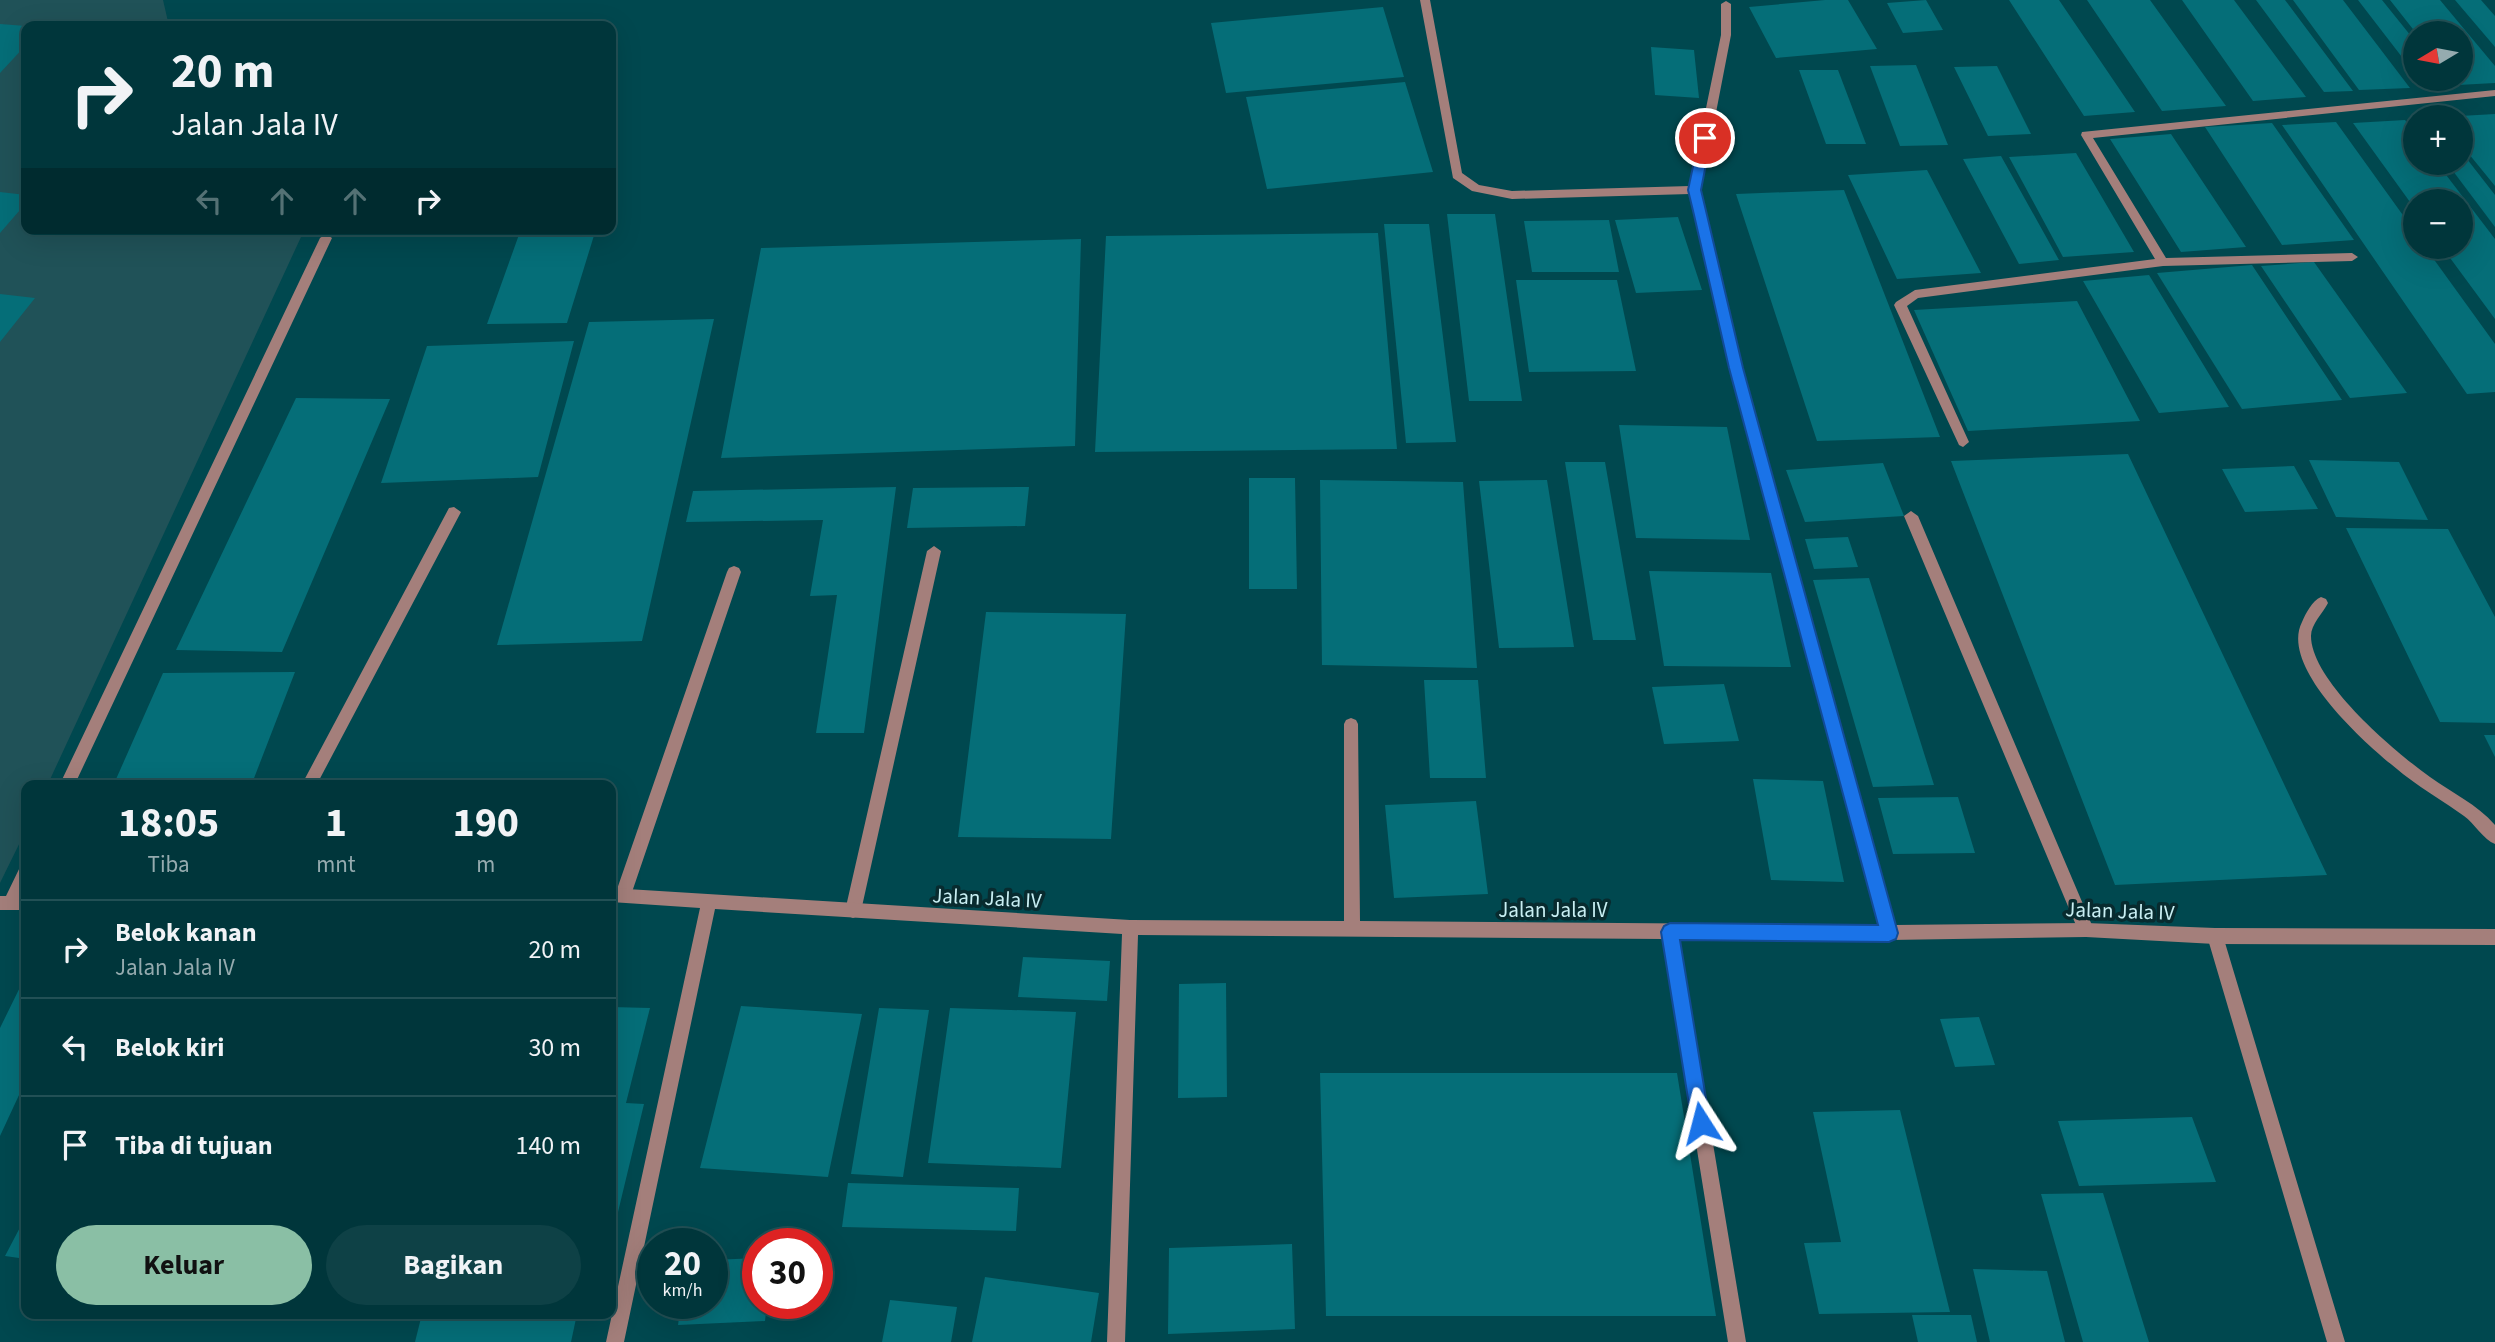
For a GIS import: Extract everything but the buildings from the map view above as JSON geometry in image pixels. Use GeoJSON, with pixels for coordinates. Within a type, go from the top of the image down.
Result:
{"type":"FeatureCollection","features":[{"type":"Feature","properties":{"kind":"street"},"geometry":{"type":"LineString","coordinates":[[1425,0],[1457,175],[1476,188],[1512,195],[1695,190]]}},
{"type":"Feature","properties":{"kind":"street"},"geometry":{"type":"LineString","coordinates":[[1726,4],[1726,35],[1695,190],[1736,368],[1889,933]]}},
{"type":"Feature","properties":{"kind":"street"},"geometry":{"type":"LineString","coordinates":[[2163,262],[2086,135],[2495,93]]}},
{"type":"Feature","properties":{"kind":"street"},"geometry":{"type":"LineString","coordinates":[[69,780],[326,238]]}},
{"type":"Feature","properties":{"kind":"street"},"geometry":{"type":"LineString","coordinates":[[1963,442],[1900,304],[1914,294],[2163,262],[2352,257]]}},
{"type":"Feature","properties":{"kind":"street"},"geometry":{"type":"LineString","coordinates":[[311,780],[454,512]]}},
{"type":"Feature","properties":{"kind":"street"},"geometry":{"type":"LineString","coordinates":[[1911,516],[2086,930]]}},
{"type":"Feature","properties":{"kind":"street"},"geometry":{"type":"LineString","coordinates":[[853,911],[934,551]]}},
{"type":"Feature","properties":{"kind":"street"},"geometry":{"type":"LineString","coordinates":[[617,895],[734,572]]}},
{"type":"Feature","properties":{"kind":"street"},"geometry":{"type":"LineString","coordinates":[[2321,603],[2305,628],[2304,638],[2306,653],[2325,685],[2393,757],[2479,818],[2495,837]]}},
{"type":"Feature","properties":{"kind":"street"},"geometry":{"type":"LineString","coordinates":[[1351,724],[1352,930]]}},
{"type":"Feature","properties":{"kind":"street"},"geometry":{"type":"LineString","coordinates":[[12,904],[21,882]]}},
{"type":"Feature","properties":{"kind":"street","name":"Jalan Jala IV"},"geometry":{"type":"LineString","coordinates":[[617,895],[1130,927],[1889,933],[2086,930],[2215,936],[2495,937]]}},
{"type":"Feature","properties":{"kind":"street"},"geometry":{"type":"LineString","coordinates":[[615,1342],[709,902]]}},
{"type":"Feature","properties":{"kind":"street"},"geometry":{"type":"LineString","coordinates":[[1116,1342],[1130,927]]}},
{"type":"Feature","properties":{"kind":"street"},"geometry":{"type":"LineString","coordinates":[[1670,932],[1737,1342]]}},
{"type":"Feature","properties":{"kind":"street"},"geometry":{"type":"LineString","coordinates":[[2215,936],[2336,1342]]}},
{"type":"Feature","properties":{"kind":"shaded area"},"geometry":{"type":"Polygon","coordinates":[[[0,0],[163,0],[168,21],[21,21],[21,235],[301,237],[50,780],[21,780],[21,840],[0,883],[0,0]]]}},
{"type":"Feature","properties":{"kind":"route"},"geometry":{"type":"LineString","coordinates":[[1701,1123],[1670,932],[1889,933],[1736,368],[1700,215],[1695,190],[1705,138]]}}]}
